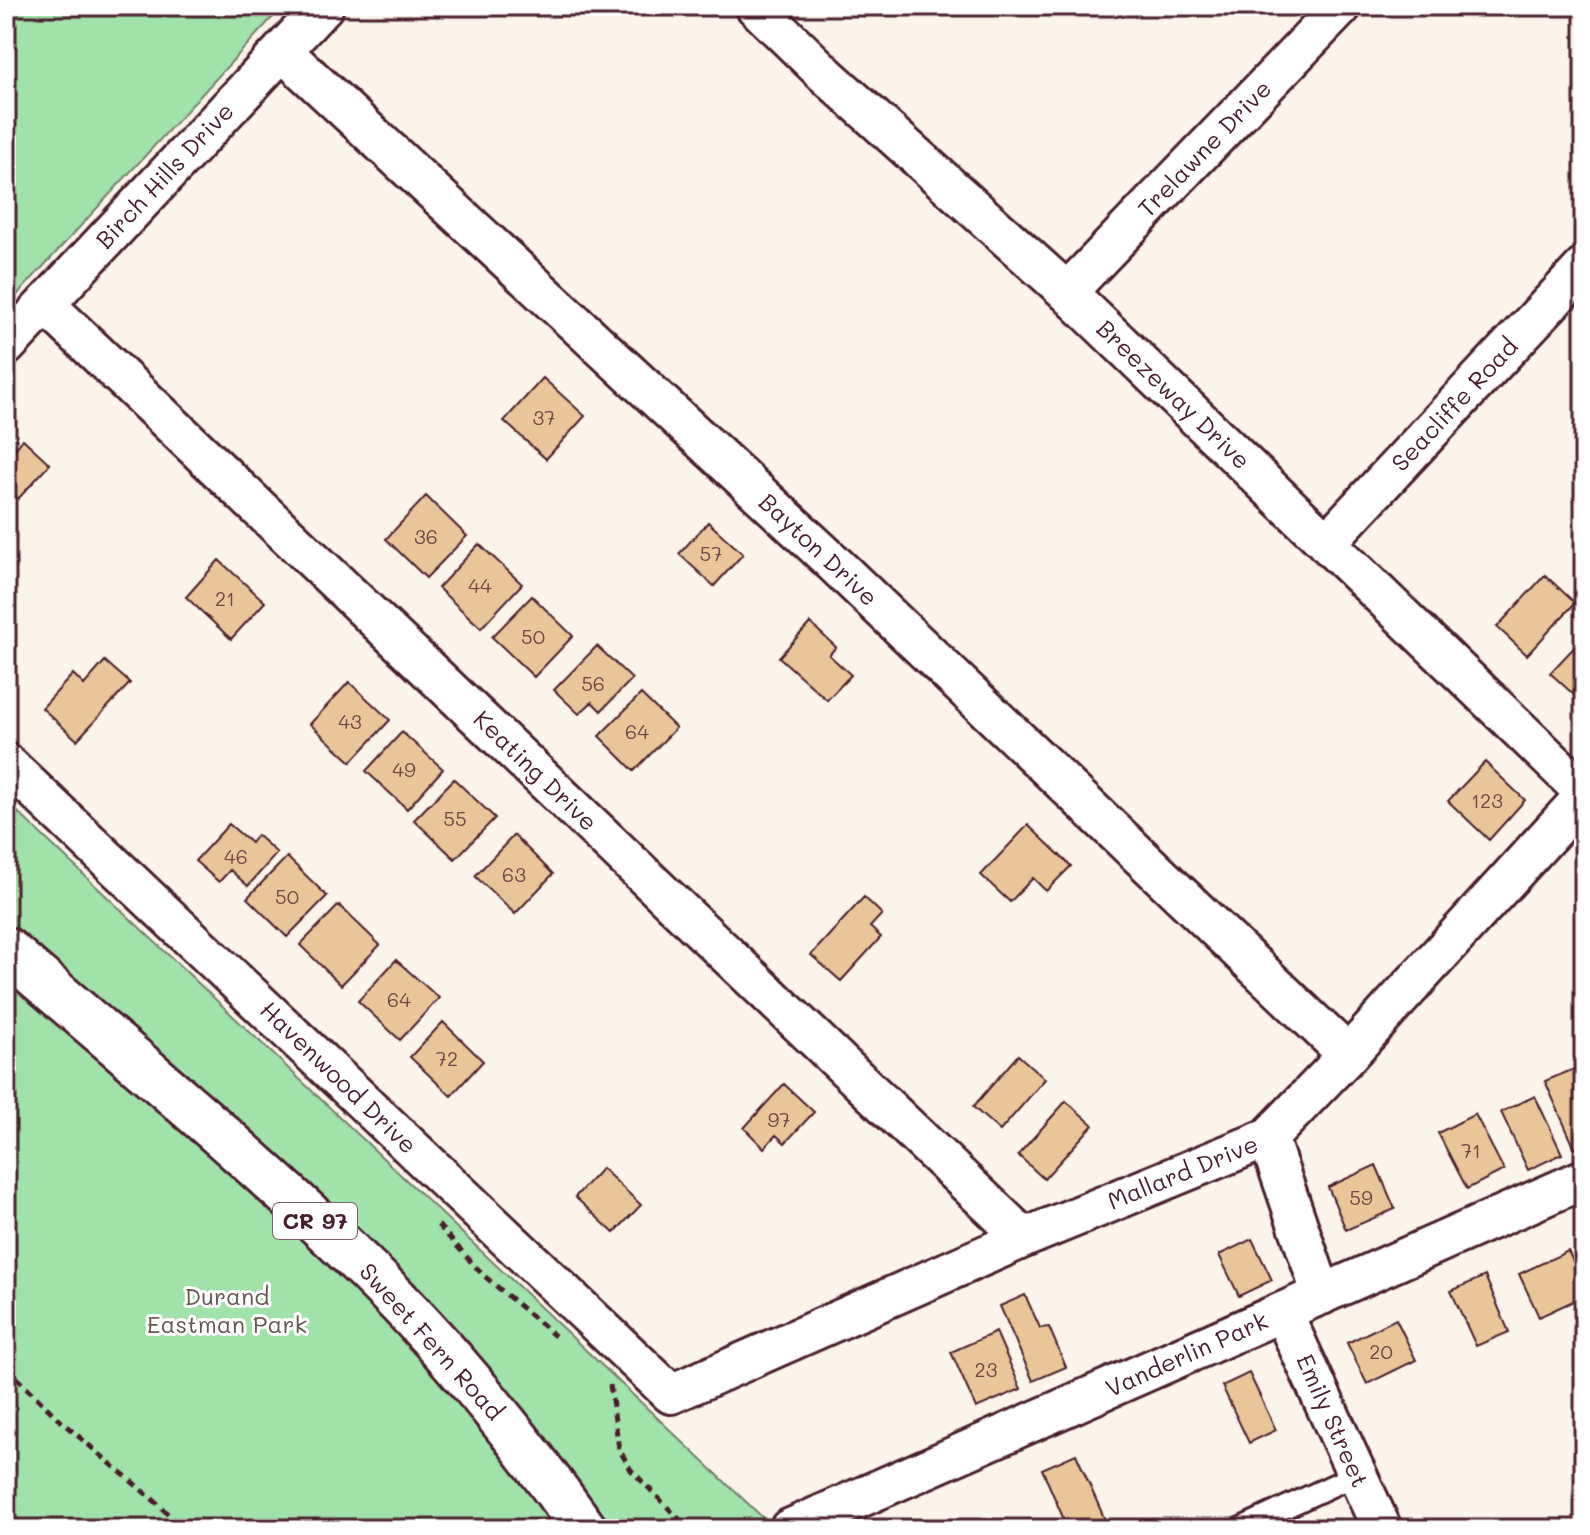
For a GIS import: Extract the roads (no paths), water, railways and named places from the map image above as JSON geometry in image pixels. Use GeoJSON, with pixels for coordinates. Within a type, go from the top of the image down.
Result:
{"type":"FeatureCollection","features":[{"type":"Feature","properties":{"kind":"main road","name":"Sweet Fern Road"},"geometry":{"type":"LineString","coordinates":[[6,950],[256,1165],[372,1275],[480,1393],[584,1529]]}},
{"type":"Feature","properties":{"kind":"street","name":"Birch Hills Drive"},"geometry":{"type":"LineString","coordinates":[[6,346],[324,6]]}},
{"type":"Feature","properties":{"kind":"street","name":"Breezeway Drive"},"geometry":{"type":"LineString","coordinates":[[755,6],[826,75],[1067,292],[1584,794]]}},
{"type":"Feature","properties":{"kind":"street","name":"Trelawne Drive"},"geometry":{"type":"LineString","coordinates":[[1067,292],[1342,6]]}},
{"type":"Feature","properties":{"kind":"street","name":"Bayton Drive"},"geometry":{"type":"LineString","coordinates":[[282,51],[823,553],[1348,1055]]}},
{"type":"Feature","properties":{"kind":"street","name":"Seacliffe Road"},"geometry":{"type":"LineString","coordinates":[[1326,543],[1584,267]]}},
{"type":"Feature","properties":{"kind":"street","name":"Keating Drive"},"geometry":{"type":"LineString","coordinates":[[45,304],[1024,1238]]}},
{"type":"Feature","properties":{"kind":"street","name":"Havenwood Drive"},"geometry":{"type":"LineString","coordinates":[[6,763],[671,1394]]}},
{"type":"Feature","properties":{"kind":"street","name":"Mallard Drive"},"geometry":{"type":"LineString","coordinates":[[671,1394],[1024,1238],[1268,1138],[1348,1055],[1584,794]]}},
{"type":"Feature","properties":{"kind":"street"},"geometry":{"type":"LineString","coordinates":[[1268,1138],[1322,1295]]}},
{"type":"Feature","properties":{"kind":"street","name":"Vanderlin Park"},"geometry":{"type":"LineString","coordinates":[[789,1529],[1584,1179]]}},
{"type":"Feature","properties":{"kind":"street","name":"Emily Street"},"geometry":{"type":"LineString","coordinates":[[1283,1313],[1382,1529]]}},
{"type":"Feature","properties":{"kind":"lane"},"geometry":{"type":"LineString","coordinates":[[1239,1529],[1357,1474]]}},
{"type":"Feature","properties":{"kind":"park label","name":"Durand Eastman Park"},"geometry":{"type":"Point","coordinates":[227,1311]}}]}
